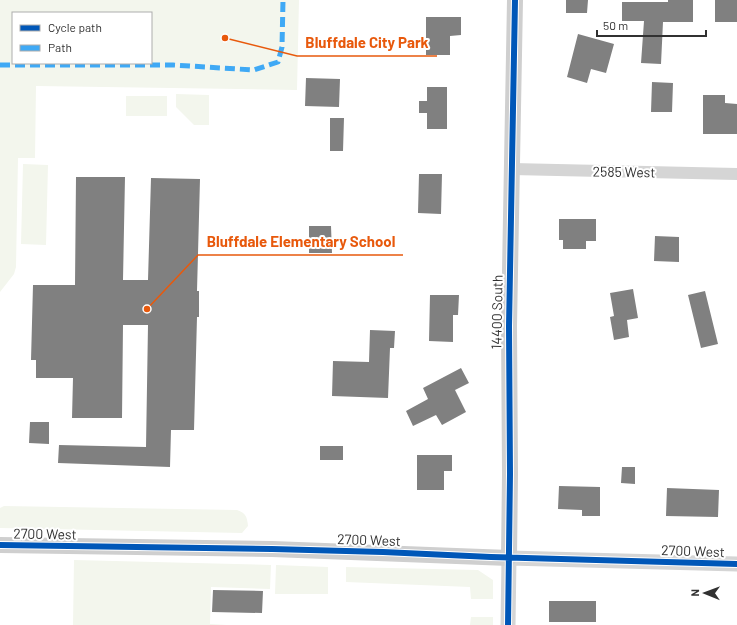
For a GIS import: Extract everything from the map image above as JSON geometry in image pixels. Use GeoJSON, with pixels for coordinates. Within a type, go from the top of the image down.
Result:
{"type":"FeatureCollection","features":[{"type":"Feature","properties":{"kind":"main road","name":"14400 South"},"geometry":{"type":"LineString","coordinates":[[509,558],[509,326],[515,0]]}},
{"type":"Feature","properties":{"kind":"main road","name":"2700 West"},"geometry":{"type":"LineString","coordinates":[[0,545],[272,549],[509,558]]}},
{"type":"Feature","properties":{"kind":"street","name":"2585 West"},"geometry":{"type":"LineString","coordinates":[[512,169],[737,174]]}},
{"type":"Feature","properties":{"kind":"street","name":"2700 West"},"geometry":{"type":"LineString","coordinates":[[509,558],[737,564]]}},
{"type":"Feature","properties":{"kind":"street","name":"14400 South"},"geometry":{"type":"LineString","coordinates":[[508,625],[509,558]]}},
{"type":"Feature","properties":{"kind":"shaded area"},"geometry":{"type":"Polygon","coordinates":[[[0,0],[299,0],[297,90],[36,86],[35,158],[18,158],[16,267],[14,274],[0,292],[0,0]]]}},
{"type":"Feature","properties":{"kind":"shaded area"},"geometry":{"type":"Polygon","coordinates":[[[176,94],[209,95],[209,125],[194,125],[176,107],[176,94]]]}},
{"type":"Feature","properties":{"kind":"shaded area"},"geometry":{"type":"Polygon","coordinates":[[[126,96],[167,96],[167,116],[126,116],[126,96]]]}},
{"type":"Feature","properties":{"kind":"shaded area"},"geometry":{"type":"Polygon","coordinates":[[[23,164],[48,165],[46,245],[21,244],[23,164]]]}},
{"type":"Feature","properties":{"kind":"shaded area"},"geometry":{"type":"Polygon","coordinates":[[[4,506],[237,510],[246,516],[248,526],[242,533],[0,528],[0,508],[4,506]]]}},
{"type":"Feature","properties":{"kind":"shaded area"},"geometry":{"type":"Polygon","coordinates":[[[74,560],[271,565],[270,589],[211,587],[210,624],[227,625],[73,625],[74,560]]]}},
{"type":"Feature","properties":{"kind":"shaded area"},"geometry":{"type":"Polygon","coordinates":[[[276,565],[328,567],[328,594],[275,594],[276,565]]]}},
{"type":"Feature","properties":{"kind":"shaded area"},"geometry":{"type":"Polygon","coordinates":[[[346,567],[478,570],[493,580],[493,599],[471,599],[470,587],[346,582],[346,567]]]}},
{"type":"Feature","properties":{"kind":"shaded area"},"geometry":{"type":"Polygon","coordinates":[[[471,617],[493,617],[493,625],[470,625],[471,617]]]}},
{"type":"Feature","properties":{"kind":"building"},"geometry":{"type":"Polygon","coordinates":[[[566,0],[588,0],[587,13],[566,13],[566,0]]]}},
{"type":"Feature","properties":{"kind":"building"},"geometry":{"type":"Polygon","coordinates":[[[668,0],[693,0],[693,22],[663,22],[661,64],[641,63],[644,21],[622,21],[622,2],[668,2],[668,0]]]}},
{"type":"Feature","properties":{"kind":"building"},"geometry":{"type":"Polygon","coordinates":[[[715,0],[737,0],[737,22],[715,22],[715,0]]]}},
{"type":"Feature","properties":{"kind":"building"},"geometry":{"type":"Polygon","coordinates":[[[426,17],[461,17],[461,35],[450,36],[450,55],[426,55],[426,17]]]}},
{"type":"Feature","properties":{"kind":"building"},"geometry":{"type":"Polygon","coordinates":[[[578,34],[614,44],[606,73],[591,69],[587,83],[567,77],[578,34]]]}},
{"type":"Feature","properties":{"kind":"building"},"geometry":{"type":"Polygon","coordinates":[[[306,78],[340,79],[339,107],[305,106],[306,78]]]}},
{"type":"Feature","properties":{"kind":"building"},"geometry":{"type":"Polygon","coordinates":[[[652,82],[673,83],[672,112],[651,112],[652,82]]]}},
{"type":"Feature","properties":{"kind":"building"},"geometry":{"type":"Polygon","coordinates":[[[427,87],[447,87],[447,129],[427,129],[427,113],[419,113],[419,101],[427,101],[427,87]]]}},
{"type":"Feature","properties":{"kind":"building"},"geometry":{"type":"Polygon","coordinates":[[[703,95],[725,95],[725,103],[737,104],[737,134],[703,134],[703,95]]]}},
{"type":"Feature","properties":{"kind":"building"},"geometry":{"type":"Polygon","coordinates":[[[330,118],[344,118],[343,151],[330,151],[330,118]]]}},
{"type":"Feature","properties":{"kind":"building"},"geometry":{"type":"Polygon","coordinates":[[[419,174],[442,174],[441,214],[418,213],[419,174]]]}},
{"type":"Feature","properties":{"kind":"building"},"geometry":{"type":"Polygon","coordinates":[[[76,177],[125,177],[123,280],[148,280],[151,178],[200,179],[197,291],[199,291],[199,317],[197,317],[194,430],[171,430],[170,467],[58,463],[59,445],[146,447],[148,325],[123,325],[122,418],[72,418],[73,378],[36,378],[36,360],[31,360],[33,285],[75,285],[76,177]]]}},
{"type":"Feature","properties":{"kind":"building"},"geometry":{"type":"Polygon","coordinates":[[[559,219],[596,219],[596,241],[586,241],[586,249],[563,249],[563,240],[559,240],[559,219]]]}},
{"type":"Feature","properties":{"kind":"building"},"geometry":{"type":"Polygon","coordinates":[[[309,226],[331,226],[332,253],[309,253],[309,226]]]}},
{"type":"Feature","properties":{"kind":"building"},"geometry":{"type":"Polygon","coordinates":[[[655,236],[679,237],[679,262],[654,261],[655,236]]]}},
{"type":"Feature","properties":{"kind":"building"},"geometry":{"type":"Polygon","coordinates":[[[633,289],[638,318],[627,320],[629,337],[614,340],[610,317],[614,316],[610,293],[633,289]]]}},
{"type":"Feature","properties":{"kind":"building"},"geometry":{"type":"Polygon","coordinates":[[[705,291],[718,344],[701,348],[688,295],[705,291]]]}},
{"type":"Feature","properties":{"kind":"building"},"geometry":{"type":"Polygon","coordinates":[[[430,295],[459,295],[458,315],[453,315],[453,342],[429,341],[430,295]]]}},
{"type":"Feature","properties":{"kind":"building"},"geometry":{"type":"Polygon","coordinates":[[[370,330],[395,331],[394,348],[390,348],[388,398],[332,396],[333,361],[369,362],[370,330]]]}},
{"type":"Feature","properties":{"kind":"building"},"geometry":{"type":"Polygon","coordinates":[[[461,368],[469,383],[455,390],[466,412],[442,425],[436,415],[413,426],[406,411],[428,399],[423,388],[461,368]]]}},
{"type":"Feature","properties":{"kind":"building"},"geometry":{"type":"Polygon","coordinates":[[[30,422],[49,422],[49,444],[29,443],[30,422]]]}},
{"type":"Feature","properties":{"kind":"building"},"geometry":{"type":"Polygon","coordinates":[[[320,446],[343,446],[343,460],[320,460],[320,446]]]}},
{"type":"Feature","properties":{"kind":"building"},"geometry":{"type":"Polygon","coordinates":[[[417,455],[452,455],[452,471],[444,471],[444,490],[417,490],[417,455]]]}},
{"type":"Feature","properties":{"kind":"building"},"geometry":{"type":"Polygon","coordinates":[[[622,467],[635,467],[635,484],[621,483],[622,467]]]}},
{"type":"Feature","properties":{"kind":"building"},"geometry":{"type":"Polygon","coordinates":[[[559,486],[600,487],[600,516],[582,516],[582,510],[558,509],[559,486]]]}},
{"type":"Feature","properties":{"kind":"building"},"geometry":{"type":"Polygon","coordinates":[[[667,488],[719,490],[718,517],[666,516],[667,488]]]}},
{"type":"Feature","properties":{"kind":"building"},"geometry":{"type":"Polygon","coordinates":[[[213,590],[263,591],[262,613],[212,612],[213,590]]]}},
{"type":"Feature","properties":{"kind":"building"},"geometry":{"type":"Polygon","coordinates":[[[549,601],[596,601],[596,622],[549,622],[549,601]]]}},
{"type":"Feature","properties":{"kind":"marked path"},"geometry":{"type":"LineString","coordinates":[[0,65],[173,65],[254,70],[278,62],[282,47],[283,0]]}},
{"type":"Feature","properties":{"kind":"cycle path"},"geometry":{"type":"LineString","coordinates":[[508,625],[510,474],[509,326],[515,0]]}},
{"type":"Feature","properties":{"kind":"cycle path"},"geometry":{"type":"LineString","coordinates":[[0,545],[272,549],[737,564]]}},
{"type":"Feature","properties":{"kind":"place","name":"Bluffdale City Park"},"geometry":{"type":"Point","coordinates":[225,38]}},
{"type":"Feature","properties":{"kind":"place","name":"Bluffdale Elementary School"},"geometry":{"type":"Point","coordinates":[147,309]}}]}
